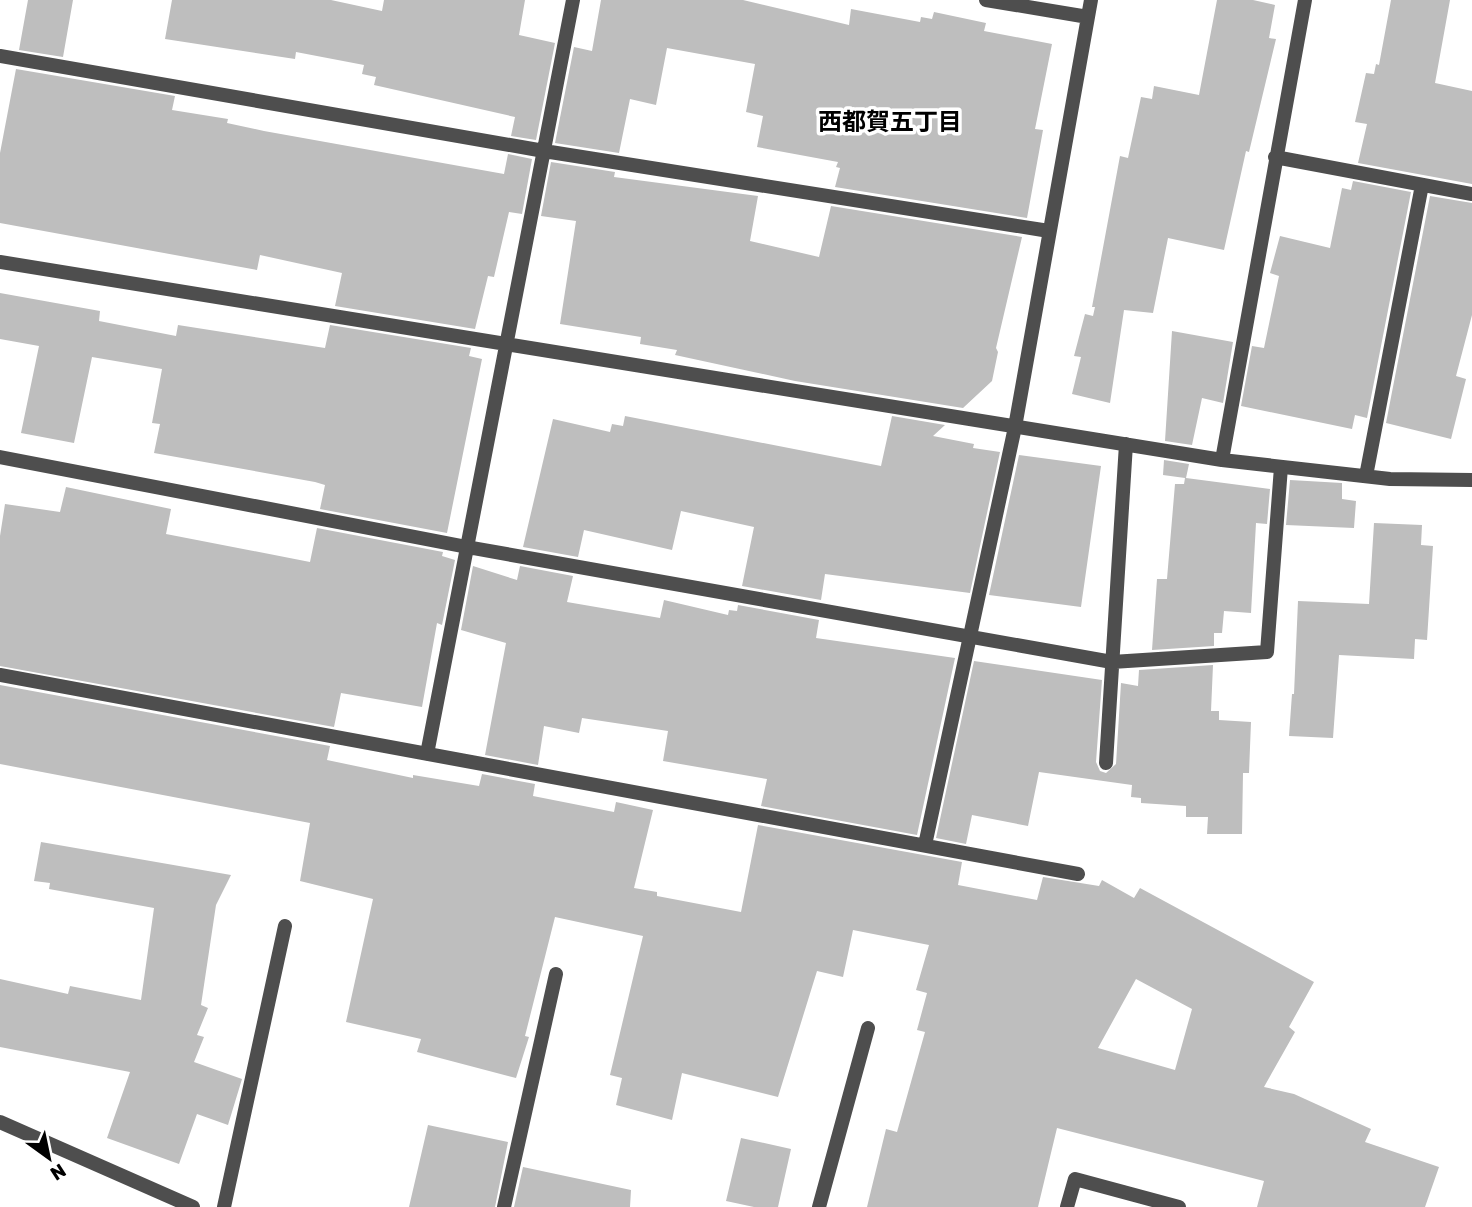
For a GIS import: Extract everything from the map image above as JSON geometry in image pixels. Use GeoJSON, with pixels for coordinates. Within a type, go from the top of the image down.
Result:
{"type":"FeatureCollection","features":[{"type":"Feature","properties":{"kind":"street"},"geometry":{"type":"LineString","coordinates":[[427,754],[573,0]]}},
{"type":"Feature","properties":{"kind":"street"},"geometry":{"type":"LineString","coordinates":[[986,0],[1088,17]]}},
{"type":"Feature","properties":{"kind":"street"},"geometry":{"type":"LineString","coordinates":[[925,845],[1015,427],[1091,0]]}},
{"type":"Feature","properties":{"kind":"street"},"geometry":{"type":"LineString","coordinates":[[1222,460],[1275,157],[1306,0]]}},
{"type":"Feature","properties":{"kind":"street"},"geometry":{"type":"LineString","coordinates":[[0,56],[544,151],[1049,232]]}},
{"type":"Feature","properties":{"kind":"street"},"geometry":{"type":"LineString","coordinates":[[1275,157],[1472,194]]}},
{"type":"Feature","properties":{"kind":"street"},"geometry":{"type":"LineString","coordinates":[[1366,476],[1422,185]]}},
{"type":"Feature","properties":{"kind":"street"},"geometry":{"type":"LineString","coordinates":[[0,262],[1222,460],[1366,476],[1472,480]]}},
{"type":"Feature","properties":{"kind":"street"},"geometry":{"type":"LineString","coordinates":[[1106,764],[1126,444]]}},
{"type":"Feature","properties":{"kind":"street"},"geometry":{"type":"LineString","coordinates":[[0,457],[467,547],[1112,662],[1267,652],[1282,467]]}},
{"type":"Feature","properties":{"kind":"street"},"geometry":{"type":"LineString","coordinates":[[0,675],[1078,874]]}},
{"type":"Feature","properties":{"kind":"street"},"geometry":{"type":"LineString","coordinates":[[224,1207],[285,926]]}},
{"type":"Feature","properties":{"kind":"street"},"geometry":{"type":"LineString","coordinates":[[504,1207],[556,974]]}},
{"type":"Feature","properties":{"kind":"street"},"geometry":{"type":"LineString","coordinates":[[819,1207],[867,1028]]}},
{"type":"Feature","properties":{"kind":"street"},"geometry":{"type":"LineString","coordinates":[[0,1122],[193,1207]]}},
{"type":"Feature","properties":{"kind":"street"},"geometry":{"type":"LineString","coordinates":[[1068,1207],[1075,1179],[1179,1207]]}},
{"type":"Feature","properties":{"kind":"building"},"geometry":{"type":"Polygon","coordinates":[[[28,0],[73,0],[63,57],[19,50],[28,0]]]}},
{"type":"Feature","properties":{"kind":"building"},"geometry":{"type":"Polygon","coordinates":[[[172,0],[331,0],[382,11],[384,0],[525,0],[519,35],[555,43],[536,140],[511,136],[515,117],[374,85],[376,77],[362,74],[364,65],[296,52],[295,59],[165,39],[172,0]]]}},
{"type":"Feature","properties":{"kind":"building"},"geometry":{"type":"Polygon","coordinates":[[[601,0],[743,0],[849,25],[851,9],[920,22],[921,17],[932,19],[934,12],[986,23],[984,31],[1052,44],[1035,129],[1043,130],[1027,218],[835,187],[840,168],[836,167],[838,162],[757,147],[763,116],[746,112],[755,64],[667,48],[656,105],[630,99],[619,153],[555,143],[574,47],[592,51],[601,0]]]}},
{"type":"Feature","properties":{"kind":"building"},"geometry":{"type":"Polygon","coordinates":[[[1217,0],[1253,0],[1275,5],[1269,38],[1276,39],[1249,152],[1246,151],[1224,250],[1168,238],[1153,313],[1124,310],[1110,403],[1072,394],[1081,357],[1074,356],[1085,314],[1093,316],[1095,307],[1092,307],[1120,156],[1128,158],[1141,97],[1152,99],[1154,86],[1199,95],[1217,0]]]}},
{"type":"Feature","properties":{"kind":"building"},"geometry":{"type":"Polygon","coordinates":[[[1391,0],[1450,0],[1435,83],[1472,91],[1472,184],[1358,163],[1367,124],[1355,122],[1366,73],[1374,74],[1376,64],[1379,65],[1391,0]]]}},
{"type":"Feature","properties":{"kind":"building"},"geometry":{"type":"Polygon","coordinates":[[[16,69],[175,96],[172,110],[228,119],[227,123],[264,131],[504,174],[508,154],[532,159],[522,214],[509,212],[494,277],[488,276],[475,329],[335,306],[342,273],[260,255],[257,270],[0,223],[0,153],[16,69]]]}},
{"type":"Feature","properties":{"kind":"building"},"geometry":{"type":"Polygon","coordinates":[[[551,162],[615,172],[614,177],[758,196],[750,241],[819,257],[831,206],[1022,237],[996,348],[998,352],[992,381],[963,408],[795,381],[675,355],[677,350],[640,344],[641,337],[560,324],[576,221],[541,216],[551,162]]]}},
{"type":"Feature","properties":{"kind":"building"},"geometry":{"type":"Polygon","coordinates":[[[1353,181],[1411,192],[1367,418],[1355,415],[1352,429],[1241,406],[1252,346],[1264,348],[1279,276],[1270,273],[1280,236],[1330,248],[1342,188],[1351,190],[1353,181]]]}},
{"type":"Feature","properties":{"kind":"building"},"geometry":{"type":"Polygon","coordinates":[[[1430,196],[1472,203],[1472,315],[1456,376],[1466,379],[1451,439],[1386,423],[1430,196]]]}},
{"type":"Feature","properties":{"kind":"building"},"geometry":{"type":"Polygon","coordinates":[[[0,293],[100,311],[99,321],[176,336],[178,325],[325,348],[330,325],[471,348],[469,356],[482,359],[447,533],[320,509],[325,485],[315,482],[154,453],[160,424],[152,423],[162,369],[92,357],[74,443],[21,433],[39,346],[0,339],[0,293]]]}},
{"type":"Feature","properties":{"kind":"building"},"geometry":{"type":"Polygon","coordinates":[[[1172,331],[1233,342],[1223,403],[1202,398],[1192,445],[1165,441],[1172,331]]]}},
{"type":"Feature","properties":{"kind":"building"},"geometry":{"type":"Polygon","coordinates":[[[625,416],[881,466],[892,416],[945,425],[933,436],[974,444],[973,448],[1000,452],[970,593],[825,574],[821,600],[742,586],[754,527],[681,511],[672,550],[584,530],[578,557],[523,547],[553,419],[610,432],[612,424],[623,426],[625,416]]]}},
{"type":"Feature","properties":{"kind":"building"},"geometry":{"type":"Polygon","coordinates":[[[1019,455],[1101,466],[1081,607],[989,595],[1019,455]]]}},
{"type":"Feature","properties":{"kind":"building"},"geometry":{"type":"Polygon","coordinates":[[[1164,460],[1189,464],[1186,478],[1270,489],[1267,524],[1256,523],[1251,613],[1224,611],[1222,633],[1214,633],[1214,646],[1152,650],[1157,579],[1167,579],[1175,484],[1184,484],[1185,478],[1163,475],[1164,460]]]}},
{"type":"Feature","properties":{"kind":"building"},"geometry":{"type":"Polygon","coordinates":[[[1290,480],[1342,483],[1342,499],[1356,501],[1354,528],[1286,525],[1290,480]]]}},
{"type":"Feature","properties":{"kind":"building"},"geometry":{"type":"Polygon","coordinates":[[[66,487],[171,509],[166,534],[310,562],[317,528],[443,552],[442,556],[455,560],[442,625],[437,623],[422,707],[341,693],[334,727],[0,666],[0,536],[5,504],[60,512],[66,487]]]}},
{"type":"Feature","properties":{"kind":"building"},"geometry":{"type":"Polygon","coordinates":[[[1374,523],[1422,525],[1421,545],[1433,546],[1427,640],[1415,639],[1414,659],[1339,655],[1333,738],[1289,736],[1294,694],[1298,601],[1369,604],[1374,523]]]}},
{"type":"Feature","properties":{"kind":"building"},"geometry":{"type":"Polygon","coordinates":[[[473,566],[517,580],[520,566],[573,576],[567,602],[660,618],[664,600],[728,615],[729,610],[737,611],[738,605],[819,620],[816,638],[955,658],[917,835],[761,806],[767,779],[663,761],[668,731],[582,718],[579,733],[544,726],[538,765],[485,755],[506,643],[461,630],[473,566]]]}},
{"type":"Feature","properties":{"kind":"building"},"geometry":{"type":"Polygon","coordinates":[[[974,661],[1102,680],[1096,762],[1100,771],[1106,773],[1116,764],[1121,683],[1138,686],[1139,670],[1213,665],[1211,711],[1219,711],[1219,720],[1251,722],[1249,773],[1243,773],[1242,834],[1207,834],[1208,817],[1186,817],[1186,806],[1141,803],[1141,798],[1131,797],[1132,785],[1039,772],[1028,826],[972,815],[966,844],[936,838],[974,661]]]}},
{"type":"Feature","properties":{"kind":"building"},"geometry":{"type":"Polygon","coordinates":[[[0,685],[330,746],[327,760],[413,778],[413,775],[479,786],[482,774],[535,784],[533,796],[614,812],[616,802],[653,810],[634,888],[657,892],[657,896],[741,912],[758,825],[962,862],[958,885],[1037,900],[1043,877],[1099,886],[1102,880],[1134,898],[1140,888],[1314,982],[1289,1027],[1295,1032],[1264,1087],[1294,1094],[1371,1129],[1365,1142],[1439,1167],[1425,1207],[1257,1207],[1264,1181],[1057,1128],[1038,1207],[867,1207],[886,1129],[897,1132],[925,1032],[917,1030],[927,993],[916,990],[929,945],[853,930],[843,977],[817,971],[778,1097],[682,1073],[672,1120],[616,1105],[622,1078],[610,1075],[643,936],[555,917],[525,1036],[529,1037],[516,1078],[417,1052],[421,1039],[346,1022],[373,899],[300,881],[310,823],[0,764],[0,685]],[[1136,979],[1098,1048],[1175,1070],[1192,1009],[1136,979]]]}},
{"type":"Feature","properties":{"kind":"building"},"geometry":{"type":"Polygon","coordinates":[[[41,842],[231,875],[216,905],[201,1005],[208,1008],[197,1035],[204,1037],[194,1062],[242,1079],[228,1125],[197,1114],[179,1164],[107,1138],[130,1072],[0,1047],[0,979],[68,994],[70,986],[141,1000],[154,908],[49,889],[50,883],[34,881],[41,842]]]}},
{"type":"Feature","properties":{"kind":"building"},"geometry":{"type":"Polygon","coordinates":[[[428,1125],[508,1142],[495,1207],[409,1207],[428,1125]]]}},
{"type":"Feature","properties":{"kind":"building"},"geometry":{"type":"Polygon","coordinates":[[[741,1138],[791,1149],[778,1207],[754,1207],[726,1201],[741,1138]]]}},
{"type":"Feature","properties":{"kind":"building"},"geometry":{"type":"Polygon","coordinates":[[[523,1167],[631,1190],[630,1207],[514,1207],[523,1167]]]}},
{"type":"Feature","properties":{"kind":"district","name":"西都賀五丁目"},"geometry":{"type":"Point","coordinates":[890,122]}}]}
